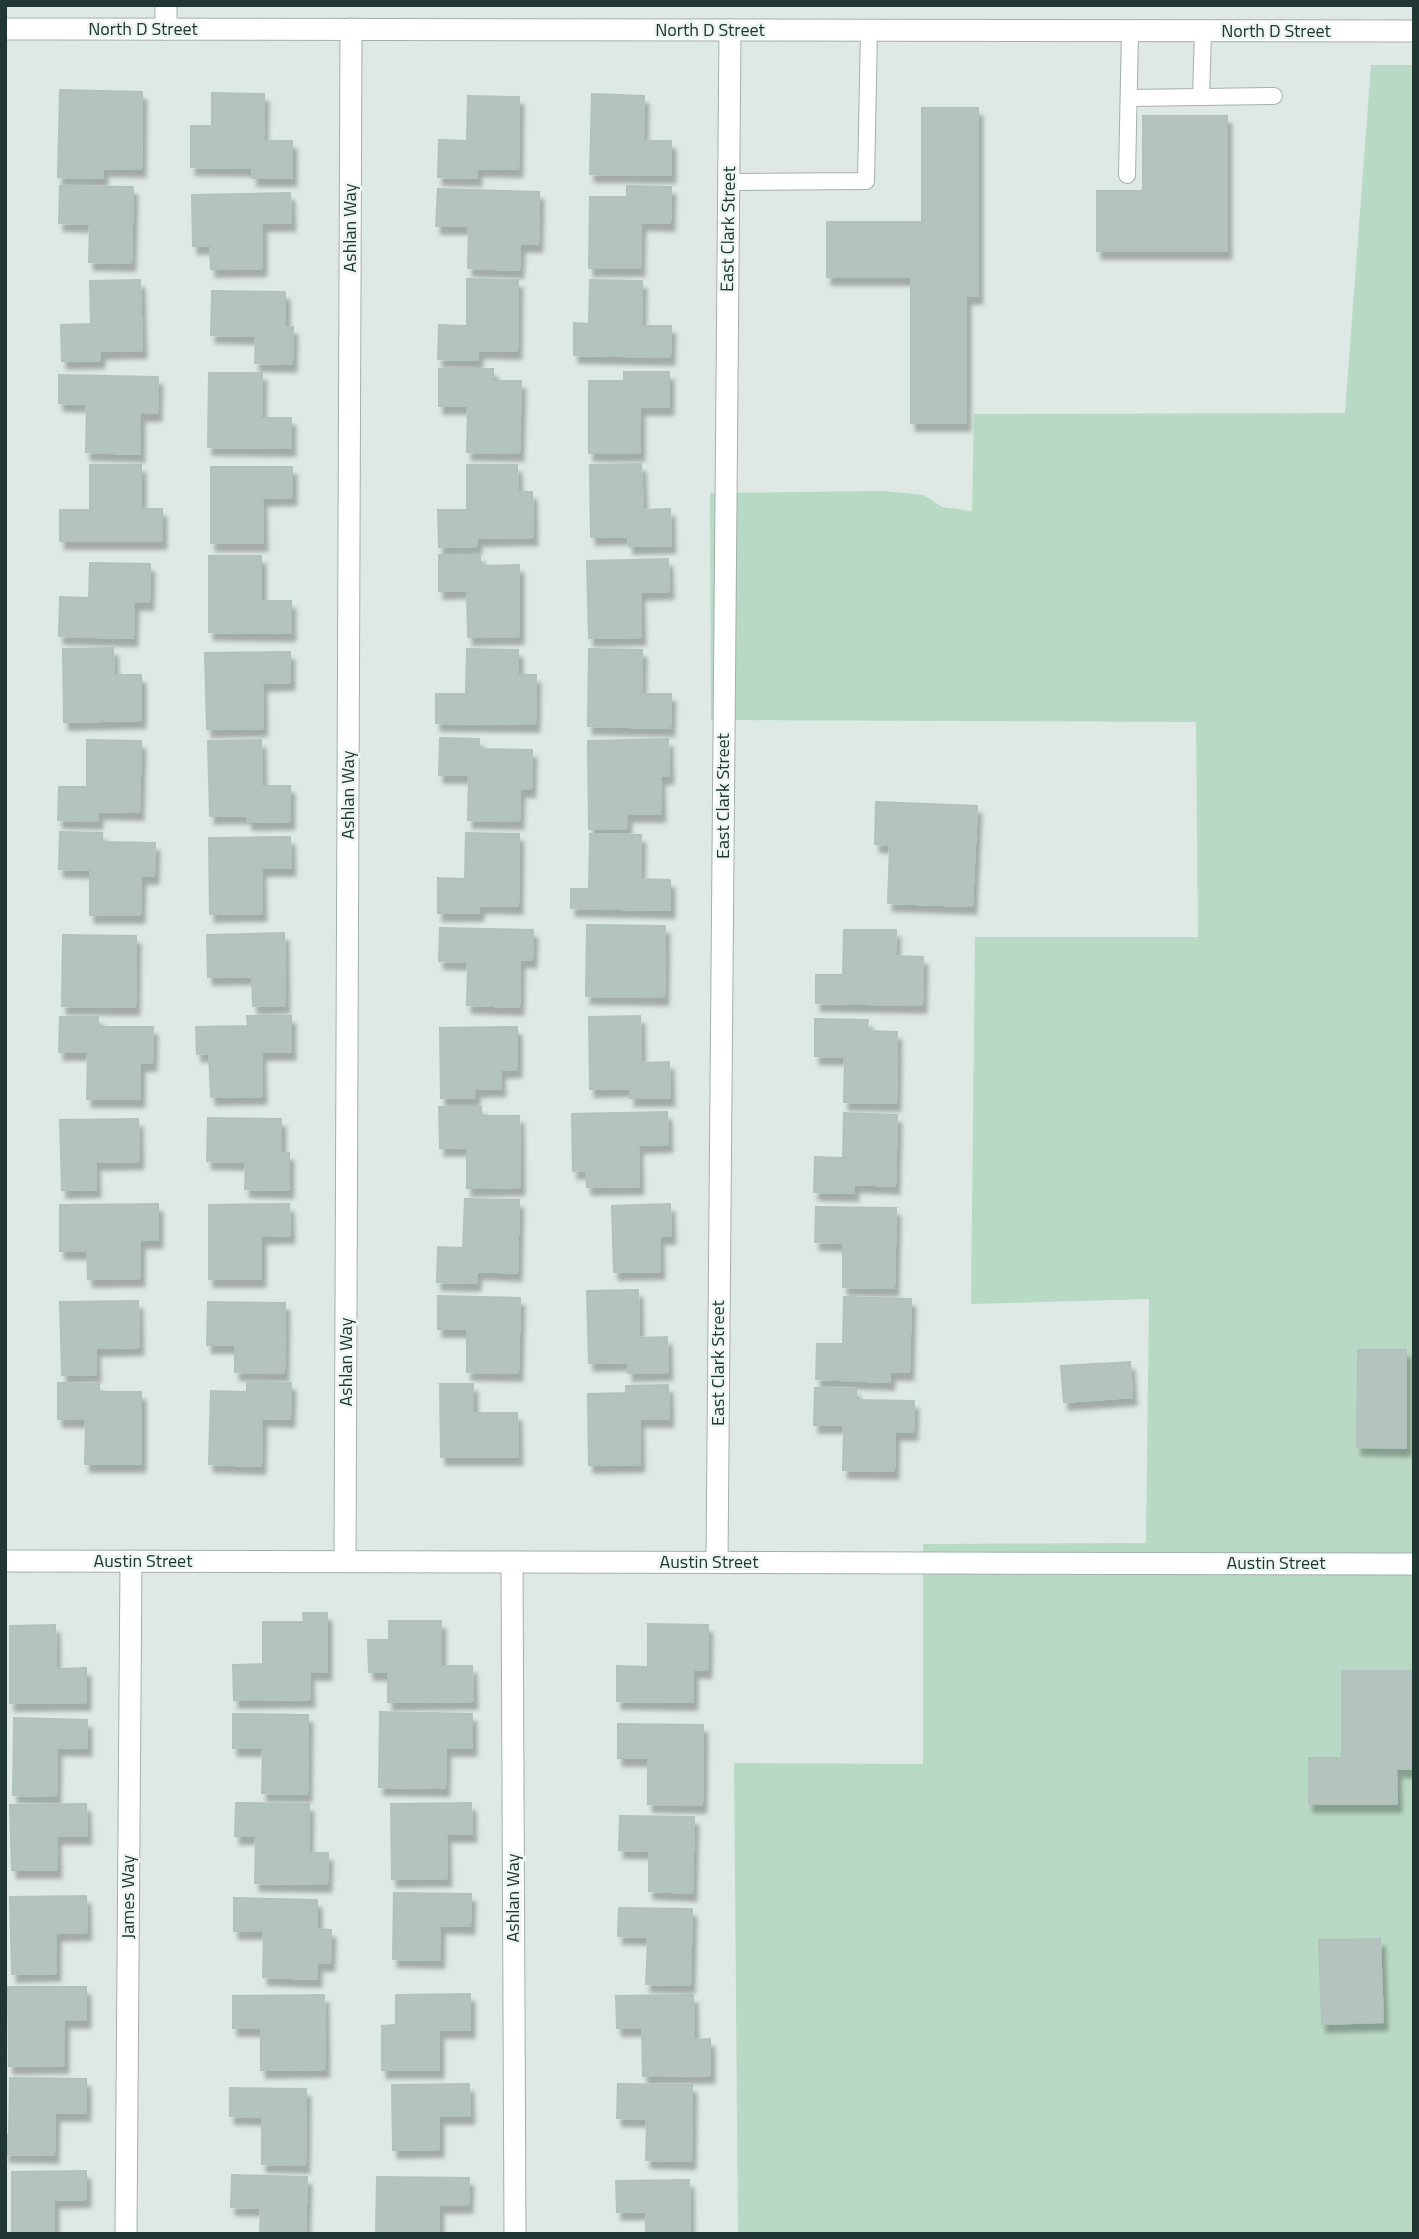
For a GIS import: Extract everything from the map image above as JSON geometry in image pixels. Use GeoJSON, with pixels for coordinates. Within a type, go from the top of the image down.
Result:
{"type":"FeatureCollection","features":[{"type":"Feature","properties":{"kind":"street"},"geometry":{"type":"LineString","coordinates":[[166,5],[166,29]]}},
{"type":"Feature","properties":{"kind":"street","name":"North D Street"},"geometry":{"type":"LineString","coordinates":[[5,29],[1414,31]]}},
{"type":"Feature","properties":{"kind":"street","name":"Ashlan Way"},"geometry":{"type":"LineString","coordinates":[[345,1562],[351,29]]}},
{"type":"Feature","properties":{"kind":"street","name":"East Clark Street"},"geometry":{"type":"LineString","coordinates":[[717,1562],[730,30]]}},
{"type":"Feature","properties":{"kind":"street","name":"Austin Street"},"geometry":{"type":"LineString","coordinates":[[5,1561],[1414,1564]]}},
{"type":"Feature","properties":{"kind":"street","name":"James Way"},"geometry":{"type":"LineString","coordinates":[[126,2234],[131,1561]]}},
{"type":"Feature","properties":{"kind":"street","name":"Ashlan Way"},"geometry":{"type":"LineString","coordinates":[[512,1562],[514,2234]]}},
{"type":"Feature","properties":{"kind":"lane"},"geometry":{"type":"LineString","coordinates":[[728,182],[866,181],[869,30]]}},
{"type":"Feature","properties":{"kind":"lane"},"geometry":{"type":"LineString","coordinates":[[1127,175],[1130,31]]}},
{"type":"Feature","properties":{"kind":"lane"},"geometry":{"type":"LineString","coordinates":[[1200,97],[1203,31]]}},
{"type":"Feature","properties":{"kind":"lane"},"geometry":{"type":"LineString","coordinates":[[1129,98],[1274,96]]}},
{"type":"Feature","properties":{"kind":"green space"},"geometry":{"type":"Polygon","coordinates":[[[1371,65],[1414,65],[1414,2234],[738,2234],[734,1763],[923,1764],[923,1544],[1146,1543],[1149,1299],[971,1304],[975,937],[1198,937],[1196,722],[711,720],[710,493],[883,491],[924,495],[942,507],[972,511],[974,414],[1345,413],[1371,65]]]}},
{"type":"Feature","properties":{"kind":"building"},"geometry":{"type":"Polygon","coordinates":[[[60,90],[142,92],[141,169],[103,168],[103,178],[58,177],[60,90]]]}},
{"type":"Feature","properties":{"kind":"building"},"geometry":{"type":"Polygon","coordinates":[[[212,93],[264,94],[263,141],[292,141],[292,178],[252,178],[253,168],[191,167],[191,126],[212,126],[212,93]]]}},
{"type":"Feature","properties":{"kind":"building"},"geometry":{"type":"Polygon","coordinates":[[[592,94],[644,96],[643,141],[671,141],[671,175],[590,174],[592,94]]]}},
{"type":"Feature","properties":{"kind":"building"},"geometry":{"type":"Polygon","coordinates":[[[468,96],[519,97],[518,169],[477,168],[477,178],[438,177],[439,140],[467,141],[468,96]]]}},
{"type":"Feature","properties":{"kind":"building"},"geometry":{"type":"Polygon","coordinates":[[[922,108],[978,108],[978,296],[966,296],[966,423],[911,423],[911,277],[827,277],[827,222],[922,222],[922,108]]]}},
{"type":"Feature","properties":{"kind":"building"},"geometry":{"type":"Polygon","coordinates":[[[1143,116],[1227,116],[1227,251],[1097,251],[1097,191],[1143,191],[1143,116]]]}},
{"type":"Feature","properties":{"kind":"building"},"geometry":{"type":"Polygon","coordinates":[[[60,186],[133,187],[131,263],[89,262],[90,224],[59,223],[60,186]]]}},
{"type":"Feature","properties":{"kind":"building"},"geometry":{"type":"Polygon","coordinates":[[[627,186],[671,187],[670,223],[641,222],[640,268],[589,268],[590,197],[627,197],[627,186]]]}},
{"type":"Feature","properties":{"kind":"building"},"geometry":{"type":"Polygon","coordinates":[[[438,189],[539,192],[538,244],[520,244],[519,270],[468,268],[469,226],[436,226],[438,189]]]}},
{"type":"Feature","properties":{"kind":"building"},"geometry":{"type":"Polygon","coordinates":[[[290,193],[291,223],[262,223],[262,268],[211,269],[210,246],[193,246],[192,195],[290,193]]]}},
{"type":"Feature","properties":{"kind":"building"},"geometry":{"type":"Polygon","coordinates":[[[467,279],[518,280],[517,351],[478,350],[478,360],[438,359],[439,325],[467,326],[467,279]]]}},
{"type":"Feature","properties":{"kind":"building"},"geometry":{"type":"Polygon","coordinates":[[[140,280],[142,350],[100,351],[100,360],[62,361],[61,325],[91,324],[90,281],[140,280]]]}},
{"type":"Feature","properties":{"kind":"building"},"geometry":{"type":"Polygon","coordinates":[[[590,280],[642,281],[641,326],[671,326],[670,357],[574,355],[574,323],[589,324],[590,280]]]}},
{"type":"Feature","properties":{"kind":"building"},"geometry":{"type":"Polygon","coordinates":[[[212,291],[285,292],[285,327],[293,327],[292,364],[255,363],[256,336],[211,335],[212,291]]]}},
{"type":"Feature","properties":{"kind":"building"},"geometry":{"type":"Polygon","coordinates":[[[439,369],[493,369],[493,381],[521,381],[519,453],[467,452],[468,406],[439,406],[439,369]]]}},
{"type":"Feature","properties":{"kind":"building"},"geometry":{"type":"Polygon","coordinates":[[[624,372],[669,372],[669,407],[640,407],[640,453],[589,453],[589,381],[624,381],[624,372]]]}},
{"type":"Feature","properties":{"kind":"building"},"geometry":{"type":"Polygon","coordinates":[[[209,373],[262,373],[261,418],[291,418],[291,448],[208,447],[209,373]]]}},
{"type":"Feature","properties":{"kind":"building"},"geometry":{"type":"Polygon","coordinates":[[[59,375],[158,377],[157,413],[140,413],[140,454],[86,452],[87,404],[59,403],[59,375]]]}},
{"type":"Feature","properties":{"kind":"building"},"geometry":{"type":"Polygon","coordinates":[[[641,464],[643,510],[670,509],[671,545],[629,546],[628,536],[591,537],[590,465],[641,464]]]}},
{"type":"Feature","properties":{"kind":"building"},"geometry":{"type":"Polygon","coordinates":[[[90,465],[141,465],[141,509],[162,509],[162,541],[60,541],[60,510],[90,510],[90,465]]]}},
{"type":"Feature","properties":{"kind":"building"},"geometry":{"type":"Polygon","coordinates":[[[467,465],[517,465],[518,492],[532,492],[533,537],[477,538],[477,546],[439,547],[438,510],[467,510],[467,465]]]}},
{"type":"Feature","properties":{"kind":"building"},"geometry":{"type":"Polygon","coordinates":[[[211,467],[292,467],[292,497],[262,498],[263,543],[211,543],[211,467]]]}},
{"type":"Feature","properties":{"kind":"building"},"geometry":{"type":"Polygon","coordinates":[[[439,555],[480,555],[480,566],[519,565],[519,636],[468,637],[467,590],[439,591],[439,555]]]}},
{"type":"Feature","properties":{"kind":"building"},"geometry":{"type":"Polygon","coordinates":[[[209,556],[261,556],[261,601],[291,601],[291,633],[209,632],[209,556]]]}},
{"type":"Feature","properties":{"kind":"building"},"geometry":{"type":"Polygon","coordinates":[[[668,559],[669,591],[640,592],[641,637],[589,638],[587,561],[668,559]]]}},
{"type":"Feature","properties":{"kind":"building"},"geometry":{"type":"Polygon","coordinates":[[[90,563],[150,564],[149,602],[134,602],[133,638],[59,636],[60,597],[89,598],[90,563]]]}},
{"type":"Feature","properties":{"kind":"building"},"geometry":{"type":"Polygon","coordinates":[[[113,648],[114,675],[141,675],[141,720],[64,722],[63,649],[113,648]]]}},
{"type":"Feature","properties":{"kind":"building"},"geometry":{"type":"Polygon","coordinates":[[[467,649],[518,650],[518,675],[536,675],[535,724],[436,723],[436,694],[466,694],[467,649]]]}},
{"type":"Feature","properties":{"kind":"building"},"geometry":{"type":"Polygon","coordinates":[[[589,649],[642,650],[641,694],[671,694],[670,728],[588,726],[589,649]]]}},
{"type":"Feature","properties":{"kind":"building"},"geometry":{"type":"Polygon","coordinates":[[[290,652],[290,682],[262,683],[263,728],[207,729],[205,653],[290,652]]]}},
{"type":"Feature","properties":{"kind":"building"},"geometry":{"type":"Polygon","coordinates":[[[440,738],[479,739],[479,749],[532,750],[531,789],[520,789],[519,821],[468,820],[469,775],[439,775],[440,738]]]}},
{"type":"Feature","properties":{"kind":"building"},"geometry":{"type":"Polygon","coordinates":[[[668,739],[669,776],[660,776],[661,814],[627,814],[627,828],[589,829],[588,741],[668,739]]]}},
{"type":"Feature","properties":{"kind":"building"},"geometry":{"type":"Polygon","coordinates":[[[87,740],[141,741],[139,812],[98,811],[98,821],[58,820],[59,787],[87,787],[87,740]]]}},
{"type":"Feature","properties":{"kind":"building"},"geometry":{"type":"Polygon","coordinates":[[[261,740],[262,786],[290,786],[290,821],[248,822],[247,815],[210,816],[208,741],[261,740]]]}},
{"type":"Feature","properties":{"kind":"building"},"geometry":{"type":"Polygon","coordinates":[[[876,802],[977,806],[972,906],[888,903],[890,845],[875,844],[876,802]]]}},
{"type":"Feature","properties":{"kind":"building"},"geometry":{"type":"Polygon","coordinates":[[[60,832],[102,833],[102,842],[155,843],[154,876],[141,876],[140,915],[90,915],[90,870],[59,869],[60,832]]]}},
{"type":"Feature","properties":{"kind":"building"},"geometry":{"type":"Polygon","coordinates":[[[466,833],[519,834],[518,906],[479,905],[479,913],[438,913],[438,878],[465,879],[466,833]]]}},
{"type":"Feature","properties":{"kind":"building"},"geometry":{"type":"Polygon","coordinates":[[[590,834],[641,835],[640,879],[670,880],[670,910],[571,908],[571,889],[589,889],[590,834]]]}},
{"type":"Feature","properties":{"kind":"building"},"geometry":{"type":"Polygon","coordinates":[[[290,837],[291,868],[261,868],[262,913],[210,914],[209,838],[290,837]]]}},
{"type":"Feature","properties":{"kind":"building"},"geometry":{"type":"Polygon","coordinates":[[[587,925],[665,926],[664,997],[586,996],[587,925]]]}},
{"type":"Feature","properties":{"kind":"building"},"geometry":{"type":"Polygon","coordinates":[[[440,928],[533,930],[532,960],[520,959],[519,1007],[467,1005],[468,962],[439,961],[440,928]]]}},
{"type":"Feature","properties":{"kind":"building"},"geometry":{"type":"Polygon","coordinates":[[[844,930],[896,930],[895,956],[923,957],[922,1005],[816,1003],[816,975],[843,975],[844,930]]]}},
{"type":"Feature","properties":{"kind":"building"},"geometry":{"type":"Polygon","coordinates":[[[284,933],[285,1005],[253,1006],[252,976],[208,977],[207,935],[284,933]]]}},
{"type":"Feature","properties":{"kind":"building"},"geometry":{"type":"Polygon","coordinates":[[[63,935],[136,936],[135,1007],[62,1006],[63,935]]]}},
{"type":"Feature","properties":{"kind":"building"},"geometry":{"type":"Polygon","coordinates":[[[247,1016],[291,1016],[291,1052],[261,1052],[262,1096],[211,1097],[209,1053],[197,1054],[196,1027],[248,1026],[247,1016]]]}},
{"type":"Feature","properties":{"kind":"building"},"geometry":{"type":"Polygon","coordinates":[[[640,1016],[641,1063],[669,1062],[670,1098],[630,1098],[630,1088],[590,1089],[589,1017],[640,1016]]]}},
{"type":"Feature","properties":{"kind":"building"},"geometry":{"type":"Polygon","coordinates":[[[60,1017],[98,1017],[98,1027],[153,1027],[152,1063],[140,1063],[140,1099],[87,1099],[88,1052],[59,1052],[60,1017]]]}},
{"type":"Feature","properties":{"kind":"building"},"geometry":{"type":"Polygon","coordinates":[[[815,1019],[868,1020],[867,1031],[897,1032],[896,1103],[844,1102],[845,1057],[815,1056],[815,1019]]]}},
{"type":"Feature","properties":{"kind":"building"},"geometry":{"type":"Polygon","coordinates":[[[517,1027],[517,1069],[500,1070],[501,1088],[475,1089],[475,1098],[441,1098],[440,1028],[517,1027]]]}},
{"type":"Feature","properties":{"kind":"building"},"geometry":{"type":"Polygon","coordinates":[[[439,1107],[481,1107],[481,1116],[519,1116],[520,1187],[467,1188],[467,1147],[440,1148],[439,1107]]]}},
{"type":"Feature","properties":{"kind":"building"},"geometry":{"type":"Polygon","coordinates":[[[667,1112],[668,1144],[638,1145],[639,1186],[587,1187],[586,1170],[573,1171],[572,1114],[667,1112]]]}},
{"type":"Feature","properties":{"kind":"building"},"geometry":{"type":"Polygon","coordinates":[[[844,1113],[897,1115],[895,1186],[854,1184],[854,1193],[814,1192],[815,1157],[843,1158],[844,1113]]]}},
{"type":"Feature","properties":{"kind":"building"},"geometry":{"type":"Polygon","coordinates":[[[208,1118],[281,1119],[281,1153],[289,1153],[289,1190],[245,1189],[246,1162],[207,1161],[208,1118]]]}},
{"type":"Feature","properties":{"kind":"building"},"geometry":{"type":"Polygon","coordinates":[[[138,1119],[139,1161],[95,1162],[96,1189],[62,1190],[60,1120],[138,1119]]]}},
{"type":"Feature","properties":{"kind":"building"},"geometry":{"type":"Polygon","coordinates":[[[465,1199],[519,1200],[517,1273],[477,1271],[476,1283],[437,1282],[438,1247],[463,1248],[465,1199]]]}},
{"type":"Feature","properties":{"kind":"building"},"geometry":{"type":"Polygon","coordinates":[[[158,1204],[158,1240],[140,1240],[140,1278],[88,1279],[87,1251],[60,1251],[60,1205],[158,1204]]]}},
{"type":"Feature","properties":{"kind":"building"},"geometry":{"type":"Polygon","coordinates":[[[289,1204],[290,1235],[261,1236],[261,1279],[209,1279],[209,1205],[289,1204]]]}},
{"type":"Feature","properties":{"kind":"building"},"geometry":{"type":"Polygon","coordinates":[[[670,1204],[671,1236],[659,1236],[660,1271],[614,1272],[612,1206],[670,1204]]]}},
{"type":"Feature","properties":{"kind":"building"},"geometry":{"type":"Polygon","coordinates":[[[816,1207],[896,1208],[894,1288],[843,1287],[843,1243],[815,1242],[816,1207]]]}},
{"type":"Feature","properties":{"kind":"building"},"geometry":{"type":"Polygon","coordinates":[[[638,1290],[639,1338],[667,1337],[668,1372],[628,1373],[628,1362],[589,1363],[587,1291],[638,1290]]]}},
{"type":"Feature","properties":{"kind":"building"},"geometry":{"type":"Polygon","coordinates":[[[438,1296],[520,1298],[518,1373],[467,1372],[467,1329],[438,1329],[438,1296]]]}},
{"type":"Feature","properties":{"kind":"building"},"geometry":{"type":"Polygon","coordinates":[[[844,1297],[911,1299],[909,1372],[890,1372],[890,1382],[816,1379],[817,1344],[843,1344],[844,1297]]]}},
{"type":"Feature","properties":{"kind":"building"},"geometry":{"type":"Polygon","coordinates":[[[138,1301],[139,1347],[95,1348],[96,1374],[62,1375],[60,1302],[138,1301]]]}},
{"type":"Feature","properties":{"kind":"building"},"geometry":{"type":"Polygon","coordinates":[[[208,1302],[285,1303],[284,1373],[235,1372],[235,1345],[207,1345],[208,1302]]]}},
{"type":"Feature","properties":{"kind":"building"},"geometry":{"type":"Polygon","coordinates":[[[1358,1350],[1406,1350],[1406,1448],[1357,1447],[1358,1350]]]}},
{"type":"Feature","properties":{"kind":"building"},"geometry":{"type":"Polygon","coordinates":[[[1130,1362],[1132,1397],[1064,1402],[1061,1366],[1130,1362]]]}},
{"type":"Feature","properties":{"kind":"building"},"geometry":{"type":"Polygon","coordinates":[[[247,1382],[291,1383],[290,1419],[262,1418],[261,1466],[209,1464],[211,1391],[247,1392],[247,1382]]]}},
{"type":"Feature","properties":{"kind":"building"},"geometry":{"type":"Polygon","coordinates":[[[58,1383],[99,1384],[99,1392],[141,1392],[141,1464],[85,1464],[86,1419],[58,1419],[58,1383]]]}},
{"type":"Feature","properties":{"kind":"building"},"geometry":{"type":"Polygon","coordinates":[[[440,1384],[473,1384],[473,1413],[517,1413],[518,1457],[441,1457],[440,1384]]]}},
{"type":"Feature","properties":{"kind":"building"},"geometry":{"type":"Polygon","coordinates":[[[668,1385],[669,1419],[639,1419],[640,1464],[589,1465],[588,1394],[626,1393],[626,1386],[668,1385]]]}},
{"type":"Feature","properties":{"kind":"building"},"geometry":{"type":"Polygon","coordinates":[[[815,1388],[856,1389],[856,1400],[914,1401],[913,1432],[895,1432],[894,1471],[843,1470],[844,1425],[814,1425],[815,1388]]]}},
{"type":"Feature","properties":{"kind":"building"},"geometry":{"type":"Polygon","coordinates":[[[303,1613],[327,1613],[327,1672],[309,1672],[310,1699],[234,1700],[233,1665],[263,1664],[263,1622],[304,1622],[303,1613]]]}},
{"type":"Feature","properties":{"kind":"building"},"geometry":{"type":"Polygon","coordinates":[[[389,1621],[441,1621],[441,1666],[472,1666],[473,1701],[388,1702],[388,1672],[369,1672],[368,1640],[389,1640],[389,1621]]]}},
{"type":"Feature","properties":{"kind":"building"},"geometry":{"type":"Polygon","coordinates":[[[648,1624],[708,1625],[707,1670],[693,1670],[693,1702],[617,1701],[617,1666],[648,1667],[648,1624]]]}},
{"type":"Feature","properties":{"kind":"building"},"geometry":{"type":"Polygon","coordinates":[[[55,1625],[56,1669],[86,1668],[86,1702],[10,1703],[10,1626],[55,1625]]]}},
{"type":"Feature","properties":{"kind":"building"},"geometry":{"type":"Polygon","coordinates":[[[1342,1671],[1414,1671],[1414,1769],[1396,1769],[1397,1804],[1309,1804],[1309,1758],[1342,1758],[1342,1671]]]}},
{"type":"Feature","properties":{"kind":"building"},"geometry":{"type":"Polygon","coordinates":[[[380,1712],[472,1714],[472,1748],[446,1748],[445,1788],[379,1787],[380,1712]]]}},
{"type":"Feature","properties":{"kind":"building"},"geometry":{"type":"Polygon","coordinates":[[[233,1714],[308,1715],[307,1794],[262,1793],[263,1748],[233,1748],[233,1714]]]}},
{"type":"Feature","properties":{"kind":"building"},"geometry":{"type":"Polygon","coordinates":[[[14,1718],[87,1720],[87,1748],[57,1747],[56,1796],[13,1795],[14,1718]]]}},
{"type":"Feature","properties":{"kind":"building"},"geometry":{"type":"Polygon","coordinates":[[[618,1724],[703,1725],[702,1805],[648,1804],[648,1758],[618,1758],[618,1724]]]}},
{"type":"Feature","properties":{"kind":"building"},"geometry":{"type":"Polygon","coordinates":[[[236,1803],[309,1804],[308,1853],[328,1853],[327,1884],[255,1883],[256,1836],[235,1836],[236,1803]]]}},
{"type":"Feature","properties":{"kind":"building"},"geometry":{"type":"Polygon","coordinates":[[[471,1803],[472,1834],[446,1834],[447,1878],[392,1879],[391,1804],[471,1803]]]}},
{"type":"Feature","properties":{"kind":"building"},"geometry":{"type":"Polygon","coordinates":[[[86,1804],[87,1836],[56,1836],[57,1870],[12,1870],[10,1805],[86,1804]]]}},
{"type":"Feature","properties":{"kind":"building"},"geometry":{"type":"Polygon","coordinates":[[[620,1816],[694,1817],[692,1893],[649,1891],[649,1851],[619,1850],[620,1816]]]}},
{"type":"Feature","properties":{"kind":"building"},"geometry":{"type":"Polygon","coordinates":[[[394,1893],[471,1894],[470,1926],[440,1925],[440,1960],[393,1959],[394,1893]]]}},
{"type":"Feature","properties":{"kind":"building"},"geometry":{"type":"Polygon","coordinates":[[[86,1896],[87,1932],[56,1933],[56,1973],[12,1974],[10,1897],[86,1896]]]}},
{"type":"Feature","properties":{"kind":"building"},"geometry":{"type":"Polygon","coordinates":[[[234,1898],[317,1900],[317,1929],[331,1930],[330,1963],[317,1963],[317,1979],[263,1977],[264,1931],[234,1931],[234,1898]]]}},
{"type":"Feature","properties":{"kind":"building"},"geometry":{"type":"Polygon","coordinates":[[[619,1908],[692,1909],[690,1985],[646,1984],[648,1937],[618,1936],[619,1908]]]}},
{"type":"Feature","properties":{"kind":"building"},"geometry":{"type":"Polygon","coordinates":[[[1380,1939],[1383,2022],[1322,2024],[1319,1940],[1380,1939]]]}},
{"type":"Feature","properties":{"kind":"building"},"geometry":{"type":"Polygon","coordinates":[[[8,1987],[86,1987],[86,2020],[64,2020],[64,2065],[9,2066],[8,1987]]]}},
{"type":"Feature","properties":{"kind":"building"},"geometry":{"type":"Polygon","coordinates":[[[470,1994],[470,2030],[439,2030],[439,2070],[382,2070],[382,2026],[396,2025],[396,1995],[470,1994]]]}},
{"type":"Feature","properties":{"kind":"building"},"geometry":{"type":"Polygon","coordinates":[[[324,1995],[325,2069],[261,2070],[261,2028],[233,2028],[233,1996],[324,1995]]]}},
{"type":"Feature","properties":{"kind":"building"},"geometry":{"type":"Polygon","coordinates":[[[693,1995],[694,2040],[710,2039],[710,2075],[643,2076],[642,2028],[617,2028],[616,1996],[693,1995]]]}},
{"type":"Feature","properties":{"kind":"building"},"geometry":{"type":"Polygon","coordinates":[[[10,2078],[86,2079],[86,2113],[55,2113],[54,2155],[5,2154],[5,2135],[9,2135],[10,2078]]]}},
{"type":"Feature","properties":{"kind":"building"},"geometry":{"type":"Polygon","coordinates":[[[469,2084],[470,2116],[439,2116],[439,2149],[393,2150],[392,2085],[469,2084]]]}},
{"type":"Feature","properties":{"kind":"building"},"geometry":{"type":"Polygon","coordinates":[[[618,2084],[692,2085],[691,2161],[646,2160],[647,2119],[617,2118],[618,2084]]]}},
{"type":"Feature","properties":{"kind":"building"},"geometry":{"type":"Polygon","coordinates":[[[230,2088],[306,2089],[305,2165],[262,2164],[262,2117],[230,2116],[230,2088]]]}},
{"type":"Feature","properties":{"kind":"building"},"geometry":{"type":"Polygon","coordinates":[[[86,2171],[86,2199],[54,2200],[54,2234],[12,2234],[12,2172],[86,2171]]]}},
{"type":"Feature","properties":{"kind":"building"},"geometry":{"type":"Polygon","coordinates":[[[232,2175],[307,2177],[305,2234],[260,2234],[261,2208],[231,2207],[232,2175]]]}},
{"type":"Feature","properties":{"kind":"building"},"geometry":{"type":"Polygon","coordinates":[[[377,2177],[469,2178],[468,2205],[439,2205],[439,2234],[376,2234],[377,2177]]]}},
{"type":"Feature","properties":{"kind":"building"},"geometry":{"type":"Polygon","coordinates":[[[689,2180],[690,2234],[646,2234],[646,2211],[617,2212],[616,2181],[689,2180]]]}}]}
